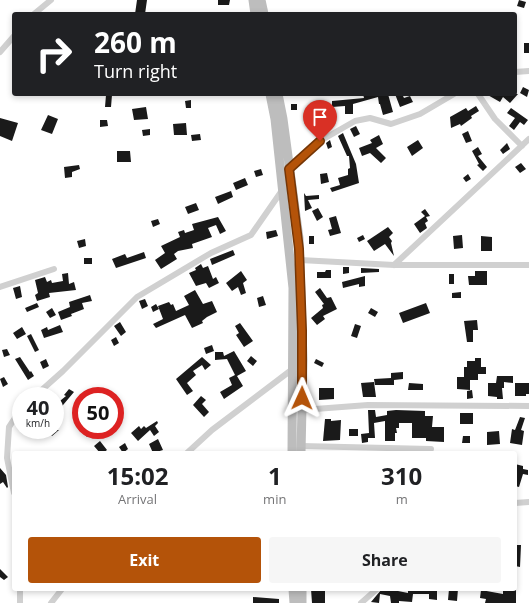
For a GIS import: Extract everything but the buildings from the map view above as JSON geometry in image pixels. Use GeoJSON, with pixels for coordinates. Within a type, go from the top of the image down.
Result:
{"type":"FeatureCollection","features":[{"type":"Feature","properties":{"kind":"main road"},"geometry":{"type":"LineString","coordinates":[[253,0],[255,12]]}},
{"type":"Feature","properties":{"kind":"main road"},"geometry":{"type":"LineString","coordinates":[[261,0],[264,12]]}},
{"type":"Feature","properties":{"kind":"main road"},"geometry":{"type":"LineString","coordinates":[[270,96],[275,119],[293,288],[294,368],[292,451]]}},
{"type":"Feature","properties":{"kind":"main road"},"geometry":{"type":"LineString","coordinates":[[278,96],[300,260],[303,360],[301,449]]}},
{"type":"Feature","properties":{"kind":"main road"},"geometry":{"type":"LineString","coordinates":[[293,591],[294,603]]}},
{"type":"Feature","properties":{"kind":"main road"},"geometry":{"type":"LineString","coordinates":[[302,591],[302,603]]}},
{"type":"Feature","properties":{"kind":"street"},"geometry":{"type":"LineString","coordinates":[[36,12],[51,0]]}},
{"type":"Feature","properties":{"kind":"street"},"geometry":{"type":"LineString","coordinates":[[0,52],[12,38]]}},
{"type":"Feature","properties":{"kind":"street"},"geometry":{"type":"LineString","coordinates":[[517,72],[529,71]]}},
{"type":"Feature","properties":{"kind":"street"},"geometry":{"type":"LineString","coordinates":[[289,169],[320,141],[355,120],[370,118],[390,124],[420,114],[451,96]]}},
{"type":"Feature","properties":{"kind":"street"},"geometry":{"type":"LineString","coordinates":[[479,96],[495,119],[522,146]]}},
{"type":"Feature","properties":{"kind":"street"},"geometry":{"type":"LineString","coordinates":[[394,265],[529,139]]}},
{"type":"Feature","properties":{"kind":"street"},"geometry":{"type":"LineString","coordinates":[[45,387],[137,297],[211,253],[251,235],[283,189]]}},
{"type":"Feature","properties":{"kind":"street"},"geometry":{"type":"LineString","coordinates":[[300,260],[394,265],[529,265]]}},
{"type":"Feature","properties":{"kind":"street"},"geometry":{"type":"LineString","coordinates":[[0,286],[54,269]]}},
{"type":"Feature","properties":{"kind":"street"},"geometry":{"type":"LineString","coordinates":[[189,451],[212,430],[294,368]]}},
{"type":"Feature","properties":{"kind":"street"},"geometry":{"type":"LineString","coordinates":[[302,410],[368,405],[529,406]]}},
{"type":"Feature","properties":{"kind":"street"},"geometry":{"type":"LineString","coordinates":[[12,423],[9,428],[7,458],[12,483]]}},
{"type":"Feature","properties":{"kind":"street"},"geometry":{"type":"LineString","coordinates":[[301,449],[431,449]]}},
{"type":"Feature","properties":{"kind":"street"},"geometry":{"type":"LineString","coordinates":[[517,503],[529,502]]}},
{"type":"Feature","properties":{"kind":"street"},"geometry":{"type":"LineString","coordinates":[[20,591],[20,603]]}},
{"type":"Feature","properties":{"kind":"street"},"geometry":{"type":"LineString","coordinates":[[50,603],[60,591]]}},
{"type":"Feature","properties":{"kind":"street"},"geometry":{"type":"LineString","coordinates":[[360,603],[367,600],[375,591]]}},
{"type":"Feature","properties":{"kind":"route"},"geometry":{"type":"LineString","coordinates":[[302,398],[303,360],[299,249],[289,169],[320,141]]}}]}
